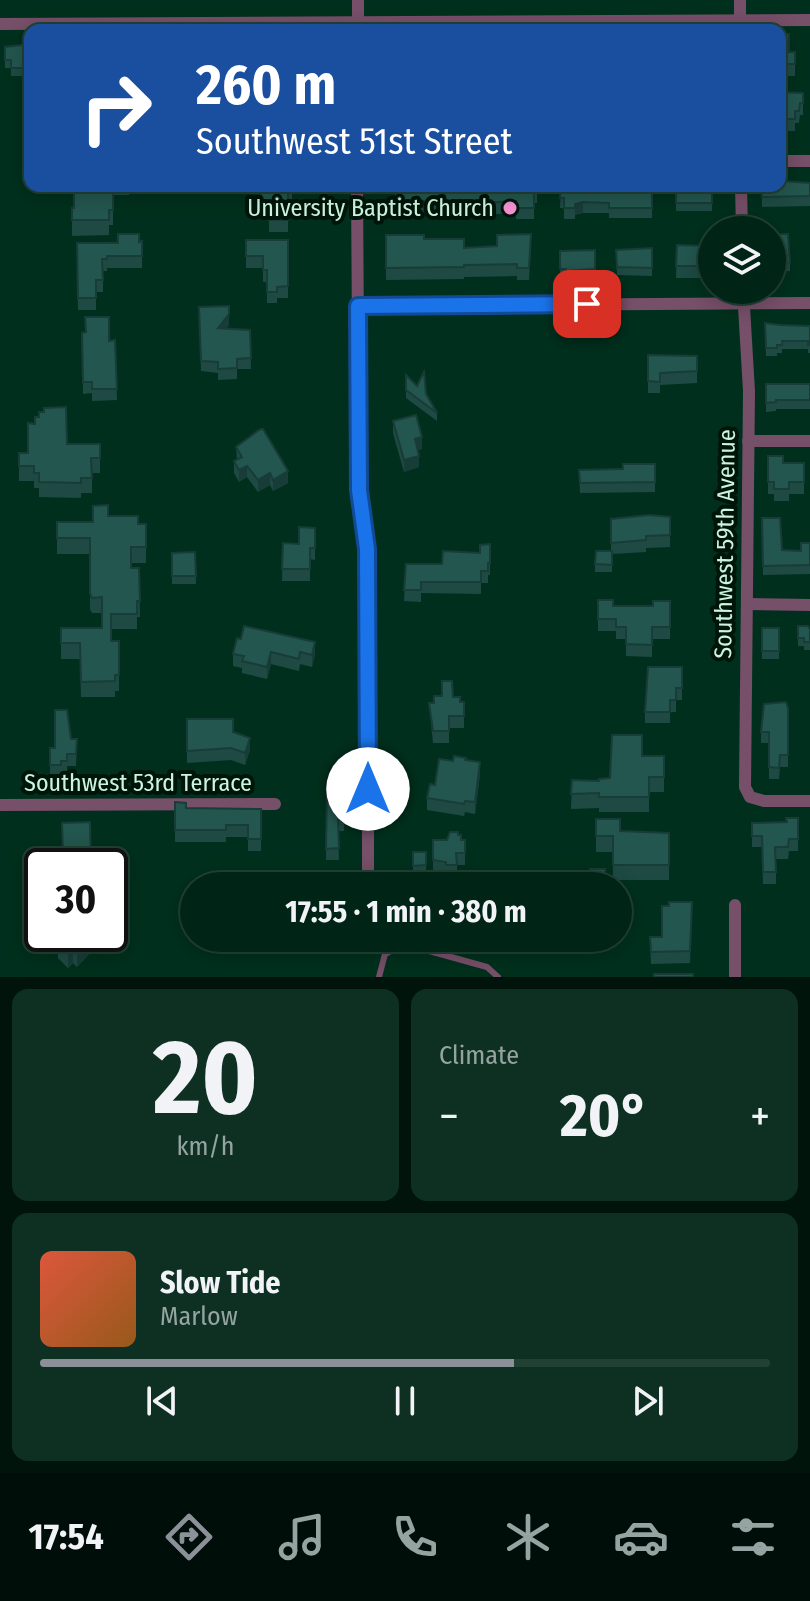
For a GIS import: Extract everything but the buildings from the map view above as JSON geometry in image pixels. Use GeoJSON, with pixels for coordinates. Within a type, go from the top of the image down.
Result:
{"type":"FeatureCollection","features":[{"type":"Feature","properties":{"kind":"street"},"geometry":{"type":"LineString","coordinates":[[358,0],[358,24]]}},
{"type":"Feature","properties":{"kind":"street"},"geometry":{"type":"LineString","coordinates":[[740,0],[740,24]]}},
{"type":"Feature","properties":{"kind":"street"},"geometry":{"type":"LineString","coordinates":[[754,24],[810,20]]}},
{"type":"Feature","properties":{"kind":"street"},"geometry":{"type":"LineString","coordinates":[[0,24],[24,24]]}},
{"type":"Feature","properties":{"kind":"street"},"geometry":{"type":"LineString","coordinates":[[786,161],[810,161]]}},
{"type":"Feature","properties":{"kind":"street"},"geometry":{"type":"LineString","coordinates":[[357,192],[359,490],[367,549],[368,872]]}},
{"type":"Feature","properties":{"kind":"street"},"geometry":{"type":"LineString","coordinates":[[741,192],[742,216]]}},
{"type":"Feature","properties":{"kind":"street"},"geometry":{"type":"LineString","coordinates":[[358,306],[698,297]]}},
{"type":"Feature","properties":{"kind":"street"},"geometry":{"type":"LineString","coordinates":[[786,300],[810,303]]}},
{"type":"Feature","properties":{"kind":"street","name":"Southwest 59th Avenue"},"geometry":{"type":"LineString","coordinates":[[744,304],[748,441],[746,791],[751,798],[764,801],[810,801]]}},
{"type":"Feature","properties":{"kind":"street"},"geometry":{"type":"LineString","coordinates":[[748,441],[810,441]]}},
{"type":"Feature","properties":{"kind":"street"},"geometry":{"type":"LineString","coordinates":[[747,604],[810,605]]}},
{"type":"Feature","properties":{"kind":"street","name":"Southwest 53rd Terrace"},"geometry":{"type":"LineString","coordinates":[[0,805],[275,804]]}},
{"type":"Feature","properties":{"kind":"street"},"geometry":{"type":"LineString","coordinates":[[735,905],[735,977]]}},
{"type":"Feature","properties":{"kind":"lane"},"geometry":{"type":"LineString","coordinates":[[379,977],[385,954],[404,944],[487,967],[498,977]]}},
{"type":"Feature","properties":{"kind":"place","name":"University Baptist Church"},"geometry":{"type":"Point","coordinates":[510,208]}},
{"type":"Feature","properties":{"kind":"route"},"geometry":{"type":"LineString","coordinates":[[368,789],[367,549],[359,490],[358,306],[587,304]]}}]}
